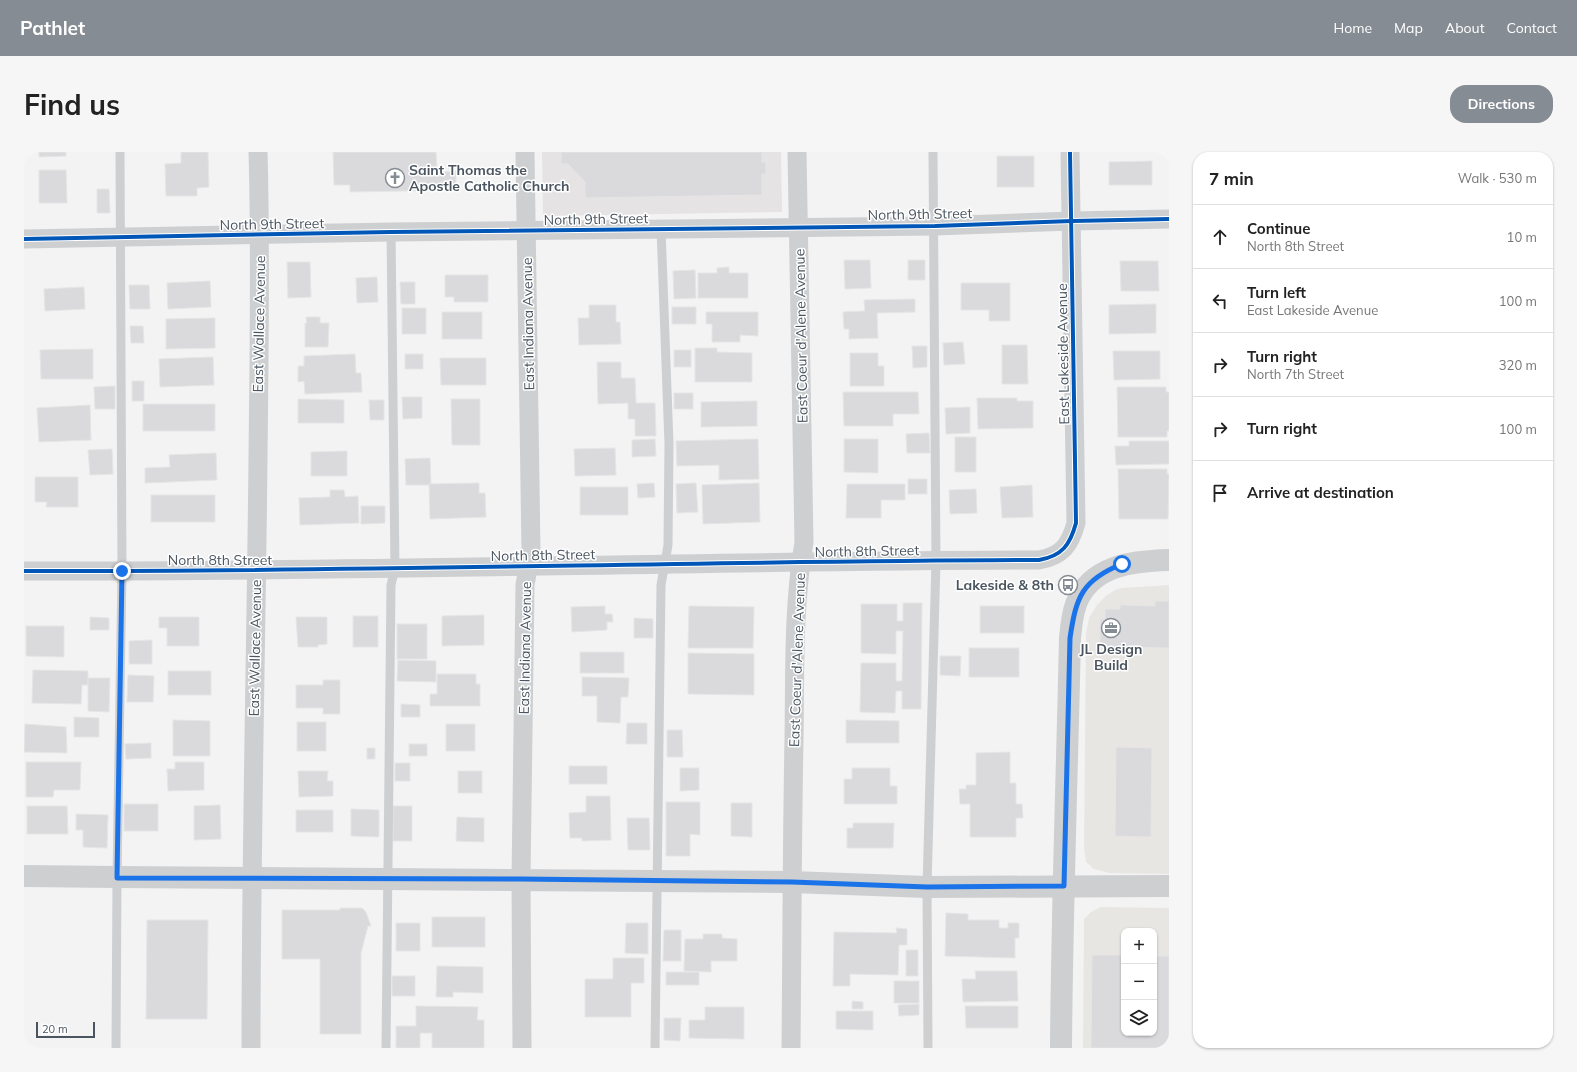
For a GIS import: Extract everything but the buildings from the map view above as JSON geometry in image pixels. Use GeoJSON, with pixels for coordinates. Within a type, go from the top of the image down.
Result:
{"type":"FeatureCollection","features":[{"type":"Feature","properties":{"kind":"street","name":"East Wallace Avenue"},"geometry":{"type":"LineString","coordinates":[[251,1048],[251,878],[257,571],[260,236],[258,152]]}},
{"type":"Feature","properties":{"kind":"street","name":"East Indiana Avenue"},"geometry":{"type":"LineString","coordinates":[[522,1048],[521,879],[525,585],[531,551],[525,152]]}},
{"type":"Feature","properties":{"kind":"street","name":"East Coeur d'Alene Avenue"},"geometry":{"type":"LineString","coordinates":[[791,1048],[796,618],[800,562],[804,542],[797,152]]}},
{"type":"Feature","properties":{"kind":"street","name":"East Lakeside Avenue"},"geometry":{"type":"LineString","coordinates":[[1061,551],[1068,545],[1076,523],[1070,152]]}},
{"type":"Feature","properties":{"kind":"street","name":"North 9th Street"},"geometry":{"type":"LineString","coordinates":[[24,239],[661,228],[935,226],[1169,219]]}},
{"type":"Feature","properties":{"kind":"street","name":"North 8th Street"},"geometry":{"type":"LineString","coordinates":[[24,571],[257,571],[528,567],[665,563],[1038,560],[1055,556],[1061,551]]}},
{"type":"Feature","properties":{"kind":"street"},"geometry":{"type":"LineString","coordinates":[[1062,1048],[1062,926],[1070,638],[1073,612],[1088,584],[1108,570],[1122,564],[1140,561],[1169,560]]}},
{"type":"Feature","properties":{"kind":"street"},"geometry":{"type":"LineString","coordinates":[[24,876],[117,878],[656,880],[792,882],[927,887],[1169,886]]}},
{"type":"Feature","properties":{"kind":"lane"},"geometry":{"type":"LineString","coordinates":[[116,1048],[122,571],[120,152]]}},
{"type":"Feature","properties":{"kind":"lane"},"geometry":{"type":"LineString","coordinates":[[928,1048],[927,887],[936,561],[935,226],[933,152]]}},
{"type":"Feature","properties":{"kind":"lane"},"geometry":{"type":"LineString","coordinates":[[655,1048],[661,584],[668,545],[669,444],[661,228]]}},
{"type":"Feature","properties":{"kind":"lane"},"geometry":{"type":"LineString","coordinates":[[386,1048],[391,585],[395,568],[391,232]]}},
{"type":"Feature","properties":{"kind":"shaded area"},"geometry":{"type":"Polygon","coordinates":[[[542,152],[781,152],[782,212],[543,216],[542,152]]]}},
{"type":"Feature","properties":{"kind":"shaded area"},"geometry":{"type":"Polygon","coordinates":[[[1169,585],[1169,874],[1109,873],[1094,869],[1086,862],[1084,849],[1086,634],[1089,618],[1097,605],[1107,595],[1115,590],[1121,588],[1169,585]]]}},
{"type":"Feature","properties":{"kind":"shaded area"},"geometry":{"type":"Polygon","coordinates":[[[1101,907],[1169,908],[1169,1048],[1083,1048],[1084,919],[1091,912],[1101,907]]]}},
{"type":"Feature","properties":{"kind":"cycle path"},"geometry":{"type":"LineString","coordinates":[[24,571],[278,570],[785,562],[1039,560],[1054,556],[1068,543],[1076,523],[1070,152]]}},
{"type":"Feature","properties":{"kind":"cycle path"},"geometry":{"type":"LineString","coordinates":[[24,239],[391,232],[935,226],[1169,219]]}},
{"type":"Feature","properties":{"kind":"place","name":"Saint Thomas the Apostle Catholic Church"},"geometry":{"type":"Point","coordinates":[395,178]}},
{"type":"Feature","properties":{"kind":"place","name":"Lakeside & 8th"},"geometry":{"type":"Point","coordinates":[1068,585]}},
{"type":"Feature","properties":{"kind":"place","name":"JL Design Build"},"geometry":{"type":"Point","coordinates":[1111,628]}},
{"type":"Feature","properties":{"kind":"route"},"geometry":{"type":"LineString","coordinates":[[122,571],[117,878],[521,879],[792,882],[927,887],[1027,887],[1064,886],[1070,638],[1073,612],[1088,584],[1108,570],[1122,564]]}}]}
